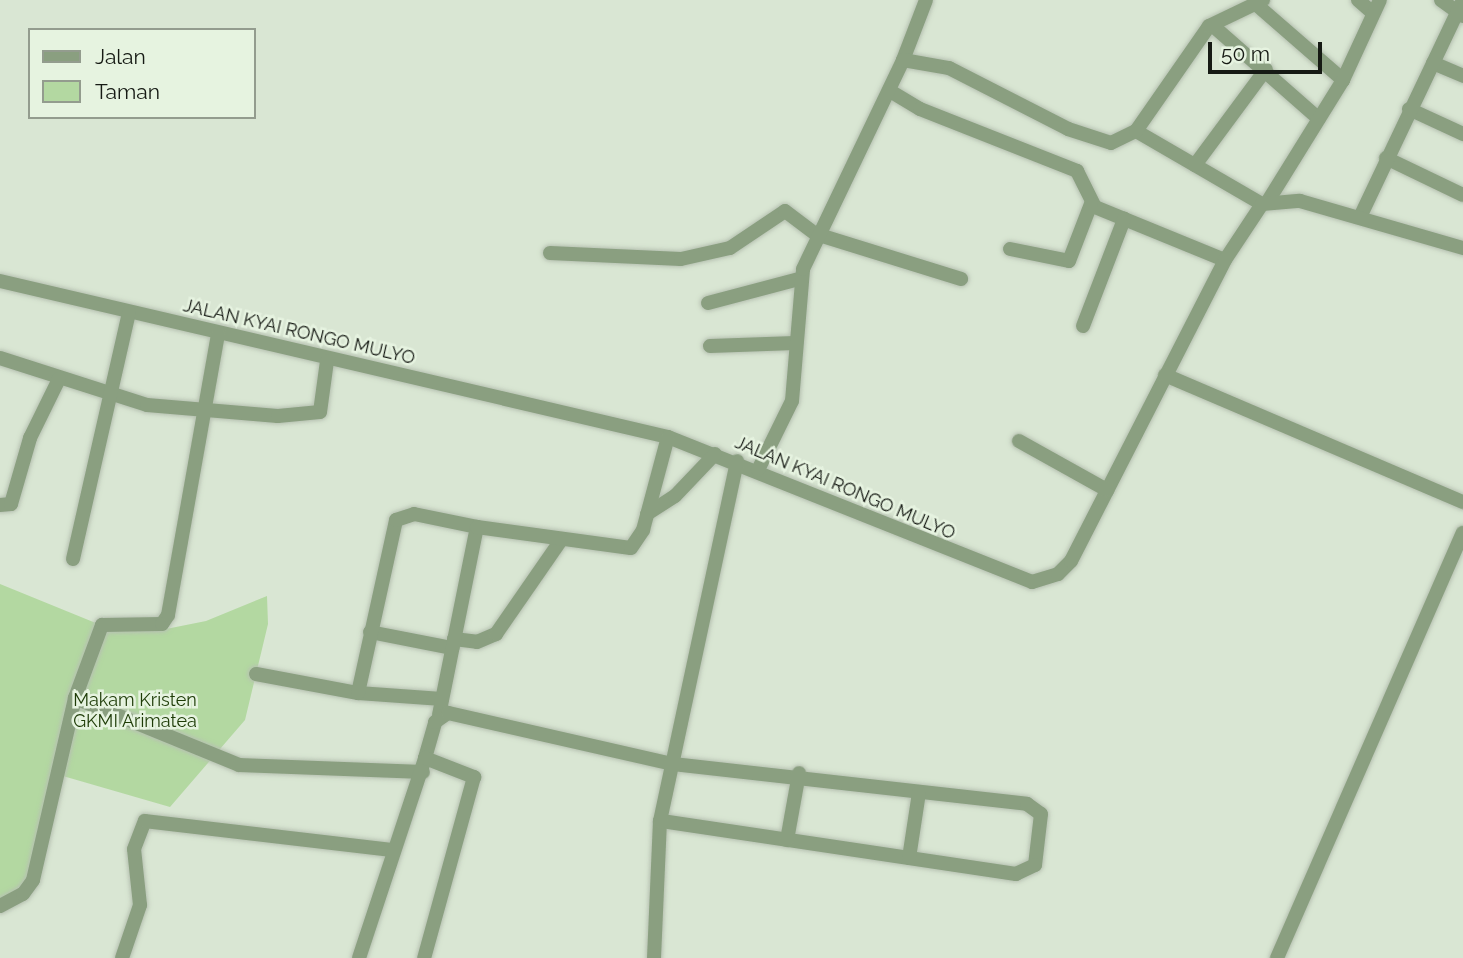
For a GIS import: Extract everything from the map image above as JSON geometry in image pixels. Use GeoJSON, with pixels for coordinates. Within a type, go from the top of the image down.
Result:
{"type":"FeatureCollection","features":[{"type":"Feature","properties":{"kind":"street"},"geometry":{"type":"LineString","coordinates":[[758,470],[792,401],[799,279],[816,234],[890,90],[926,0]]}},
{"type":"Feature","properties":{"kind":"street"},"geometry":{"type":"LineString","coordinates":[[1358,0],[1376,6]]}},
{"type":"Feature","properties":{"kind":"street"},"geometry":{"type":"LineString","coordinates":[[1361,215],[1409,109],[1461,10],[1441,0]]}},
{"type":"Feature","properties":{"kind":"street"},"geometry":{"type":"LineString","coordinates":[[903,60],[982,82],[1099,142],[1136,131],[1212,25],[1260,3],[1343,80]]}},
{"type":"Feature","properties":{"kind":"street","name":"JALAN KYAI RONGO MULYO"},"geometry":{"type":"LineString","coordinates":[[0,281],[327,361],[668,437],[737,461],[985,568],[1032,582],[1058,574],[1071,561],[1225,260],[1265,203],[1343,80],[1376,6]]}},
{"type":"Feature","properties":{"kind":"street"},"geometry":{"type":"LineString","coordinates":[[1212,25],[1266,69],[1319,119]]}},
{"type":"Feature","properties":{"kind":"street"},"geometry":{"type":"LineString","coordinates":[[1433,63],[1463,76]]}},
{"type":"Feature","properties":{"kind":"street"},"geometry":{"type":"LineString","coordinates":[[1195,165],[1266,69]]}},
{"type":"Feature","properties":{"kind":"street"},"geometry":{"type":"LineString","coordinates":[[890,90],[1077,171],[1091,204],[1225,260]]}},
{"type":"Feature","properties":{"kind":"street"},"geometry":{"type":"LineString","coordinates":[[1409,109],[1463,135]]}},
{"type":"Feature","properties":{"kind":"street"},"geometry":{"type":"LineString","coordinates":[[1136,131],[1265,203],[1300,201],[1361,215],[1463,248]]}},
{"type":"Feature","properties":{"kind":"street"},"geometry":{"type":"LineString","coordinates":[[1386,158],[1463,195]]}},
{"type":"Feature","properties":{"kind":"street"},"geometry":{"type":"LineString","coordinates":[[1010,249],[1069,261],[1091,204]]}},
{"type":"Feature","properties":{"kind":"street"},"geometry":{"type":"LineString","coordinates":[[550,253],[681,259],[730,248],[786,211],[816,234],[961,279]]}},
{"type":"Feature","properties":{"kind":"street"},"geometry":{"type":"LineString","coordinates":[[1083,326],[1124,219]]}},
{"type":"Feature","properties":{"kind":"street"},"geometry":{"type":"LineString","coordinates":[[708,303],[799,279]]}},
{"type":"Feature","properties":{"kind":"street"},"geometry":{"type":"LineString","coordinates":[[73,559],[108,394],[130,312]]}},
{"type":"Feature","properties":{"kind":"street"},"geometry":{"type":"LineString","coordinates":[[0,906],[23,894],[33,880],[75,698],[104,622],[162,624],[168,615],[181,571],[202,414],[218,333]]}},
{"type":"Feature","properties":{"kind":"street"},"geometry":{"type":"LineString","coordinates":[[710,346],[795,343]]}},
{"type":"Feature","properties":{"kind":"street"},"geometry":{"type":"LineString","coordinates":[[0,358],[108,394],[202,414],[317,414],[327,361]]}},
{"type":"Feature","properties":{"kind":"street"},"geometry":{"type":"LineString","coordinates":[[1165,375],[1463,502]]}},
{"type":"Feature","properties":{"kind":"street"},"geometry":{"type":"LineString","coordinates":[[0,505],[11,504],[30,438],[59,379]]}},
{"type":"Feature","properties":{"kind":"street"},"geometry":{"type":"LineString","coordinates":[[358,693],[370,632],[400,516],[631,548],[647,514],[668,437]]}},
{"type":"Feature","properties":{"kind":"street"},"geometry":{"type":"LineString","coordinates":[[1019,441],[1107,490]]}},
{"type":"Feature","properties":{"kind":"street"},"geometry":{"type":"LineString","coordinates":[[647,514],[675,496],[715,454]]}},
{"type":"Feature","properties":{"kind":"street"},"geometry":{"type":"LineString","coordinates":[[654,958],[660,821],[737,461]]}},
{"type":"Feature","properties":{"kind":"street"},"geometry":{"type":"LineString","coordinates":[[359,958],[391,850],[424,765],[439,715],[477,527]]}},
{"type":"Feature","properties":{"kind":"street"},"geometry":{"type":"LineString","coordinates":[[1277,958],[1463,533]]}},
{"type":"Feature","properties":{"kind":"street"},"geometry":{"type":"LineString","coordinates":[[370,632],[453,644],[477,642],[496,634],[561,540]]}},
{"type":"Feature","properties":{"kind":"street"},"geometry":{"type":"LineString","coordinates":[[256,674],[358,693],[442,699]]}},
{"type":"Feature","properties":{"kind":"street"},"geometry":{"type":"LineString","coordinates":[[75,698],[239,765],[424,765],[468,771],[474,782],[424,958]]}},
{"type":"Feature","properties":{"kind":"street"},"geometry":{"type":"LineString","coordinates":[[439,715],[673,764],[799,773],[919,793],[1033,806],[1041,814],[1041,841],[1035,865],[1023,874],[660,821]]}},
{"type":"Feature","properties":{"kind":"street"},"geometry":{"type":"LineString","coordinates":[[787,840],[799,773]]}},
{"type":"Feature","properties":{"kind":"street"},"geometry":{"type":"LineString","coordinates":[[909,858],[919,793]]}},
{"type":"Feature","properties":{"kind":"street"},"geometry":{"type":"LineString","coordinates":[[122,958],[140,905],[134,849],[145,821],[391,850]]}},
{"type":"Feature","properties":{"kind":"green space","name":"Makam Kristen GKMI Arimatea"},"geometry":{"type":"Polygon","coordinates":[[[0,584],[108,628],[161,630],[206,621],[267,596],[268,624],[245,720],[170,807],[56,774],[31,880],[0,905],[0,584]]]}}]}
